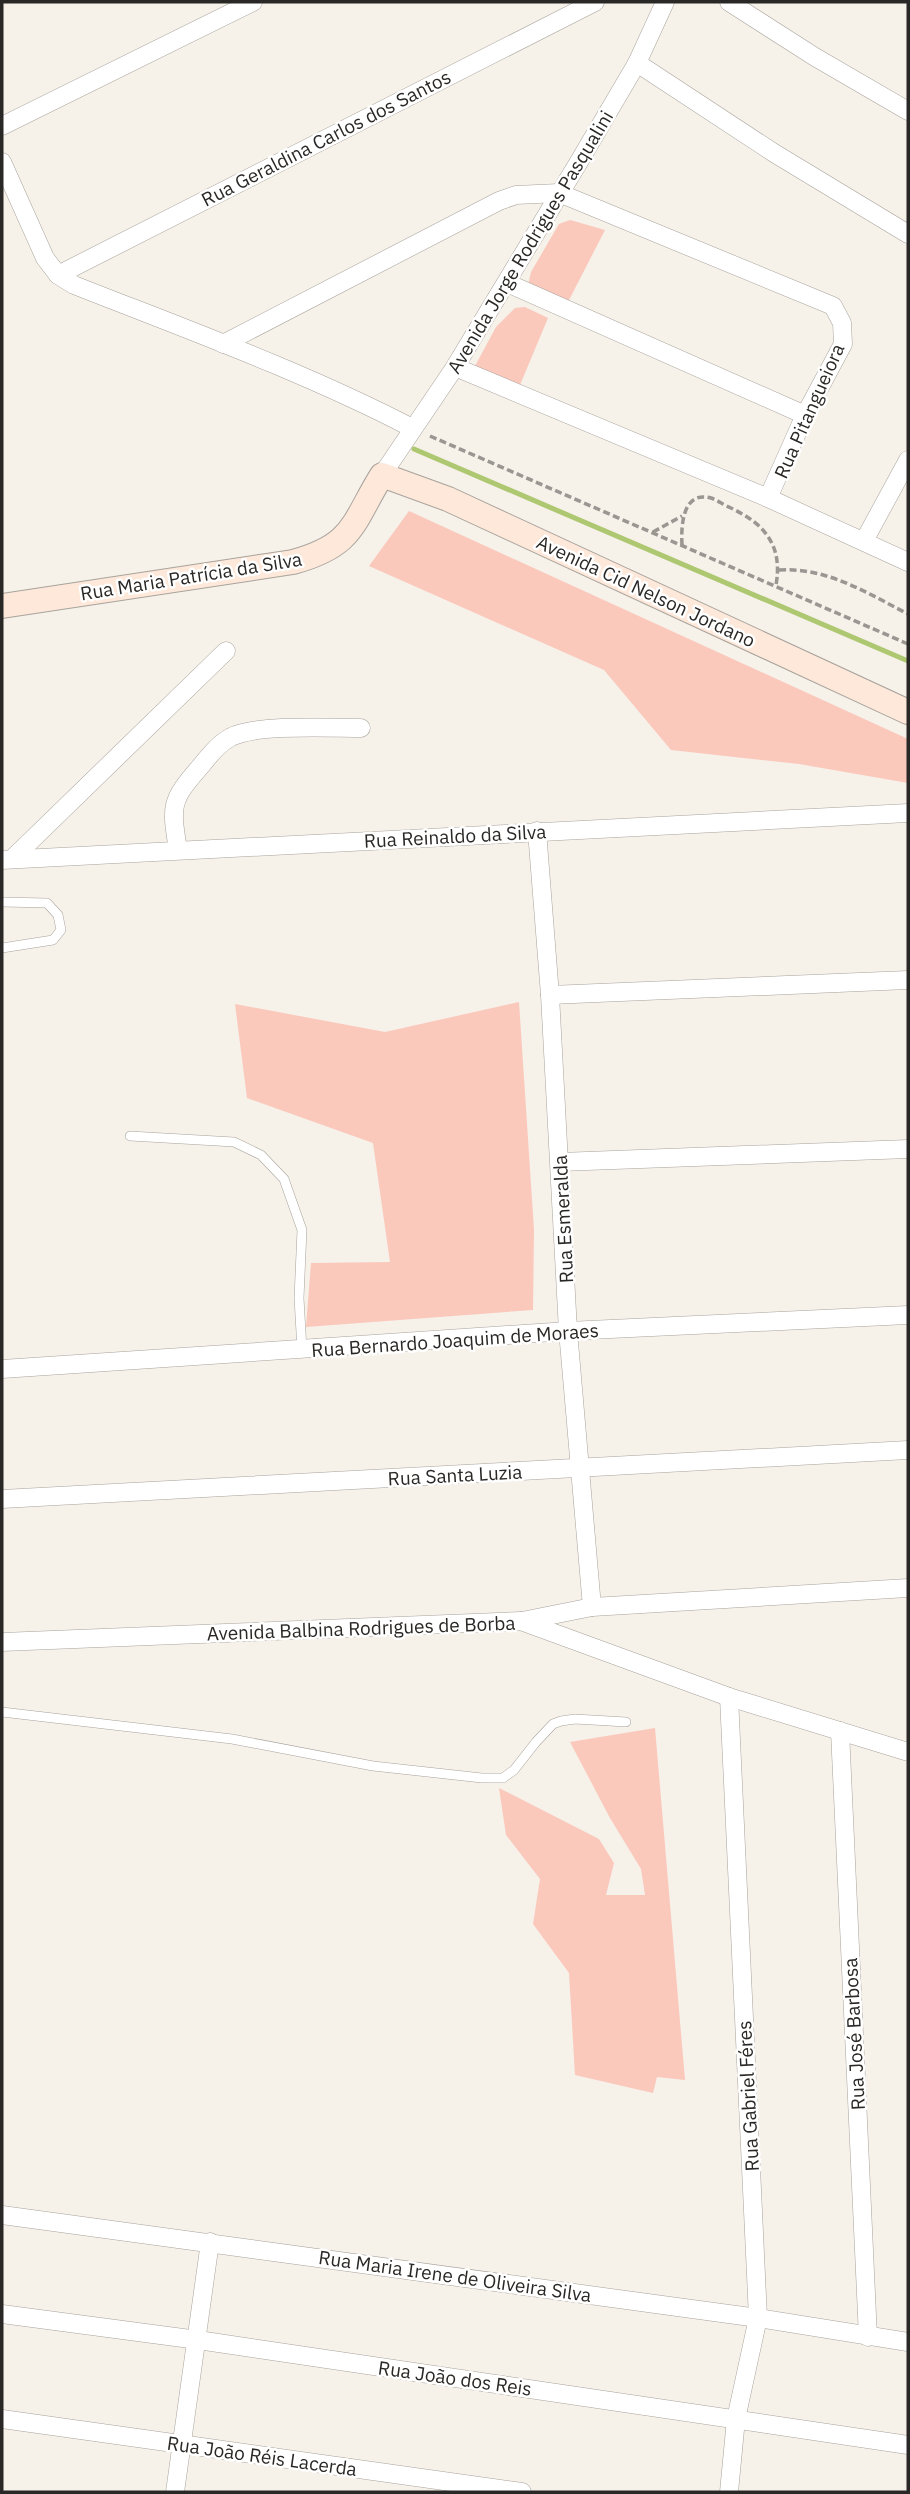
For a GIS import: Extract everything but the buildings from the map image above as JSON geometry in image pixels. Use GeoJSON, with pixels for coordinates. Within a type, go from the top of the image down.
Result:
{"type":"FeatureCollection","features":[{"type":"Feature","properties":{"kind":"street"},"geometry":{"type":"LineString","coordinates":[[2,125],[253,2]]}},
{"type":"Feature","properties":{"kind":"street","name":"Rua Geraldina Carlos dos Santos"},"geometry":{"type":"LineString","coordinates":[[58,275],[594,2]]}},
{"type":"Feature","properties":{"kind":"street","name":"Avenida Jorge Rodrigues Pasqualini"},"geometry":{"type":"LineString","coordinates":[[382,475],[455,367],[507,283],[638,63],[665,2]]}},
{"type":"Feature","properties":{"kind":"street"},"geometry":{"type":"LineString","coordinates":[[729,2],[815,57],[908,111]]}},
{"type":"Feature","properties":{"kind":"street"},"geometry":{"type":"LineString","coordinates":[[638,63],[774,153],[908,234]]}},
{"type":"Feature","properties":{"kind":"street"},"geometry":{"type":"LineString","coordinates":[[2,162],[45,258],[58,275],[75,285],[223,344],[412,428]]}},
{"type":"Feature","properties":{"kind":"street"},"geometry":{"type":"LineString","coordinates":[[223,344],[499,201],[516,195],[559,193]]}},
{"type":"Feature","properties":{"kind":"street","name":"Rua Pitangueiora"},"geometry":{"type":"LineString","coordinates":[[559,193],[833,306],[842,323],[843,344],[805,415],[768,498],[908,562]]}},
{"type":"Feature","properties":{"kind":"street"},"geometry":{"type":"LineString","coordinates":[[507,283],[805,415]]}},
{"type":"Feature","properties":{"kind":"street"},"geometry":{"type":"LineString","coordinates":[[455,367],[768,498]]}},
{"type":"Feature","properties":{"kind":"street"},"geometry":{"type":"LineString","coordinates":[[864,541],[908,460]]}},
{"type":"Feature","properties":{"kind":"street","name":"Rua Maria Patrícia da Silva"},"geometry":{"type":"LineString","coordinates":[[2,606],[280,564],[315,556],[336,545],[349,533],[382,475]]}},
{"type":"Feature","properties":{"kind":"street","name":"Avenida Cid Nelson Jordano"},"geometry":{"type":"LineString","coordinates":[[382,475],[448,499],[908,712]]}},
{"type":"Feature","properties":{"kind":"street"},"geometry":{"type":"LineString","coordinates":[[7,860],[226,651]]}},
{"type":"Feature","properties":{"kind":"street"},"geometry":{"type":"LineString","coordinates":[[178,850],[172,817],[174,800],[216,749],[230,738],[257,730],[361,728]]}},
{"type":"Feature","properties":{"kind":"street","name":"Rua Reinaldo da Silva"},"geometry":{"type":"LineString","coordinates":[[7,860],[908,813]]}},
{"type":"Feature","properties":{"kind":"street","name":"Rua Esmeralda"},"geometry":{"type":"LineString","coordinates":[[537,831],[551,995],[568,1331],[592,1607]]}},
{"type":"Feature","properties":{"kind":"street"},"geometry":{"type":"LineString","coordinates":[[551,995],[908,980]]}},
{"type":"Feature","properties":{"kind":"street"},"geometry":{"type":"LineString","coordinates":[[560,1162],[908,1149]]}},
{"type":"Feature","properties":{"kind":"street","name":"Rua Bernardo Joaquim de Moraes"},"geometry":{"type":"LineString","coordinates":[[2,1369],[568,1331],[908,1315]]}},
{"type":"Feature","properties":{"kind":"street","name":"Rua Santa Luzia"},"geometry":{"type":"LineString","coordinates":[[2,1499],[908,1450]]}},
{"type":"Feature","properties":{"kind":"street"},"geometry":{"type":"LineString","coordinates":[[521,1621],[592,1607],[908,1588]]}},
{"type":"Feature","properties":{"kind":"street","name":"Avenida Balbina Rodrigues de Borba"},"geometry":{"type":"LineString","coordinates":[[2,1642],[521,1621],[729,1697],[908,1752]]}},
{"type":"Feature","properties":{"kind":"street","name":"Rua Gabriel Féres"},"geometry":{"type":"LineString","coordinates":[[729,1697],[758,2318],[736,2419],[729,2492]]}},
{"type":"Feature","properties":{"kind":"street","name":"Rua José Barbosa"},"geometry":{"type":"LineString","coordinates":[[840,1731],[868,2337]]}},
{"type":"Feature","properties":{"kind":"street","name":"Rua Maria Irene de Oliveira Silva"},"geometry":{"type":"LineString","coordinates":[[2,2215],[758,2318],[908,2342]]}},
{"type":"Feature","properties":{"kind":"street"},"geometry":{"type":"LineString","coordinates":[[175,2492],[210,2242]]}},
{"type":"Feature","properties":{"kind":"street","name":"Rua João dos Reis"},"geometry":{"type":"LineString","coordinates":[[2,2314],[198,2340],[908,2445]]}},
{"type":"Feature","properties":{"kind":"street","name":"Rua João Réis Lacerda"},"geometry":{"type":"LineString","coordinates":[[2,2419],[522,2492]]}},
{"type":"Feature","properties":{"kind":"lane"},"geometry":{"type":"LineString","coordinates":[[2,902],[47,903],[58,915],[61,930],[53,940],[2,948]]}},
{"type":"Feature","properties":{"kind":"lane"},"geometry":{"type":"LineString","coordinates":[[130,1136],[234,1142],[261,1155],[284,1179],[302,1230],[299,1298],[302,1350]]}},
{"type":"Feature","properties":{"kind":"lane"},"geometry":{"type":"LineString","coordinates":[[2,1712],[232,1739],[373,1766],[482,1778],[503,1778],[514,1770],[553,1724],[575,1719],[626,1722]]}},
{"type":"Feature","properties":{"kind":"path"},"geometry":{"type":"LineString","coordinates":[[412,428],[908,644]]}},
{"type":"Feature","properties":{"kind":"path"},"geometry":{"type":"LineString","coordinates":[[682,545],[682,516],[685,509],[701,498],[709,498],[754,520],[769,537],[779,570],[776,585]]}},
{"type":"Feature","properties":{"kind":"path"},"geometry":{"type":"LineString","coordinates":[[653,532],[682,516]]}},
{"type":"Feature","properties":{"kind":"path"},"geometry":{"type":"LineString","coordinates":[[779,570],[817,574],[855,585],[908,614]]}},
{"type":"Feature","properties":{"kind":"shaded area"},"geometry":{"type":"Polygon","coordinates":[[[570,220],[605,230],[568,302],[528,285],[531,272],[559,224],[570,220]]]}},
{"type":"Feature","properties":{"kind":"shaded area"},"geometry":{"type":"Polygon","coordinates":[[[525,307],[548,318],[520,385],[475,366],[496,327],[515,308],[525,307]]]}},
{"type":"Feature","properties":{"kind":"shaded area"},"geometry":{"type":"Polygon","coordinates":[[[409,511],[908,739],[908,783],[799,764],[671,750],[604,670],[369,566],[409,511]]]}},
{"type":"Feature","properties":{"kind":"shaded area"},"geometry":{"type":"Polygon","coordinates":[[[519,1002],[534,1230],[533,1310],[306,1327],[311,1263],[390,1262],[373,1143],[247,1098],[235,1004],[385,1032],[519,1002]]]}},
{"type":"Feature","properties":{"kind":"shaded area"},"geometry":{"type":"Polygon","coordinates":[[[655,1728],[685,2080],[657,2077],[653,2093],[575,2075],[569,1973],[533,1924],[540,1879],[506,1835],[499,1788],[599,1839],[614,1863],[606,1895],[645,1895],[641,1869],[610,1818],[570,1742],[655,1728]]]}},
{"type":"Feature","properties":{"kind":"waterway"},"geometry":{"type":"LineString","coordinates":[[414,449],[908,661]]}}]}
